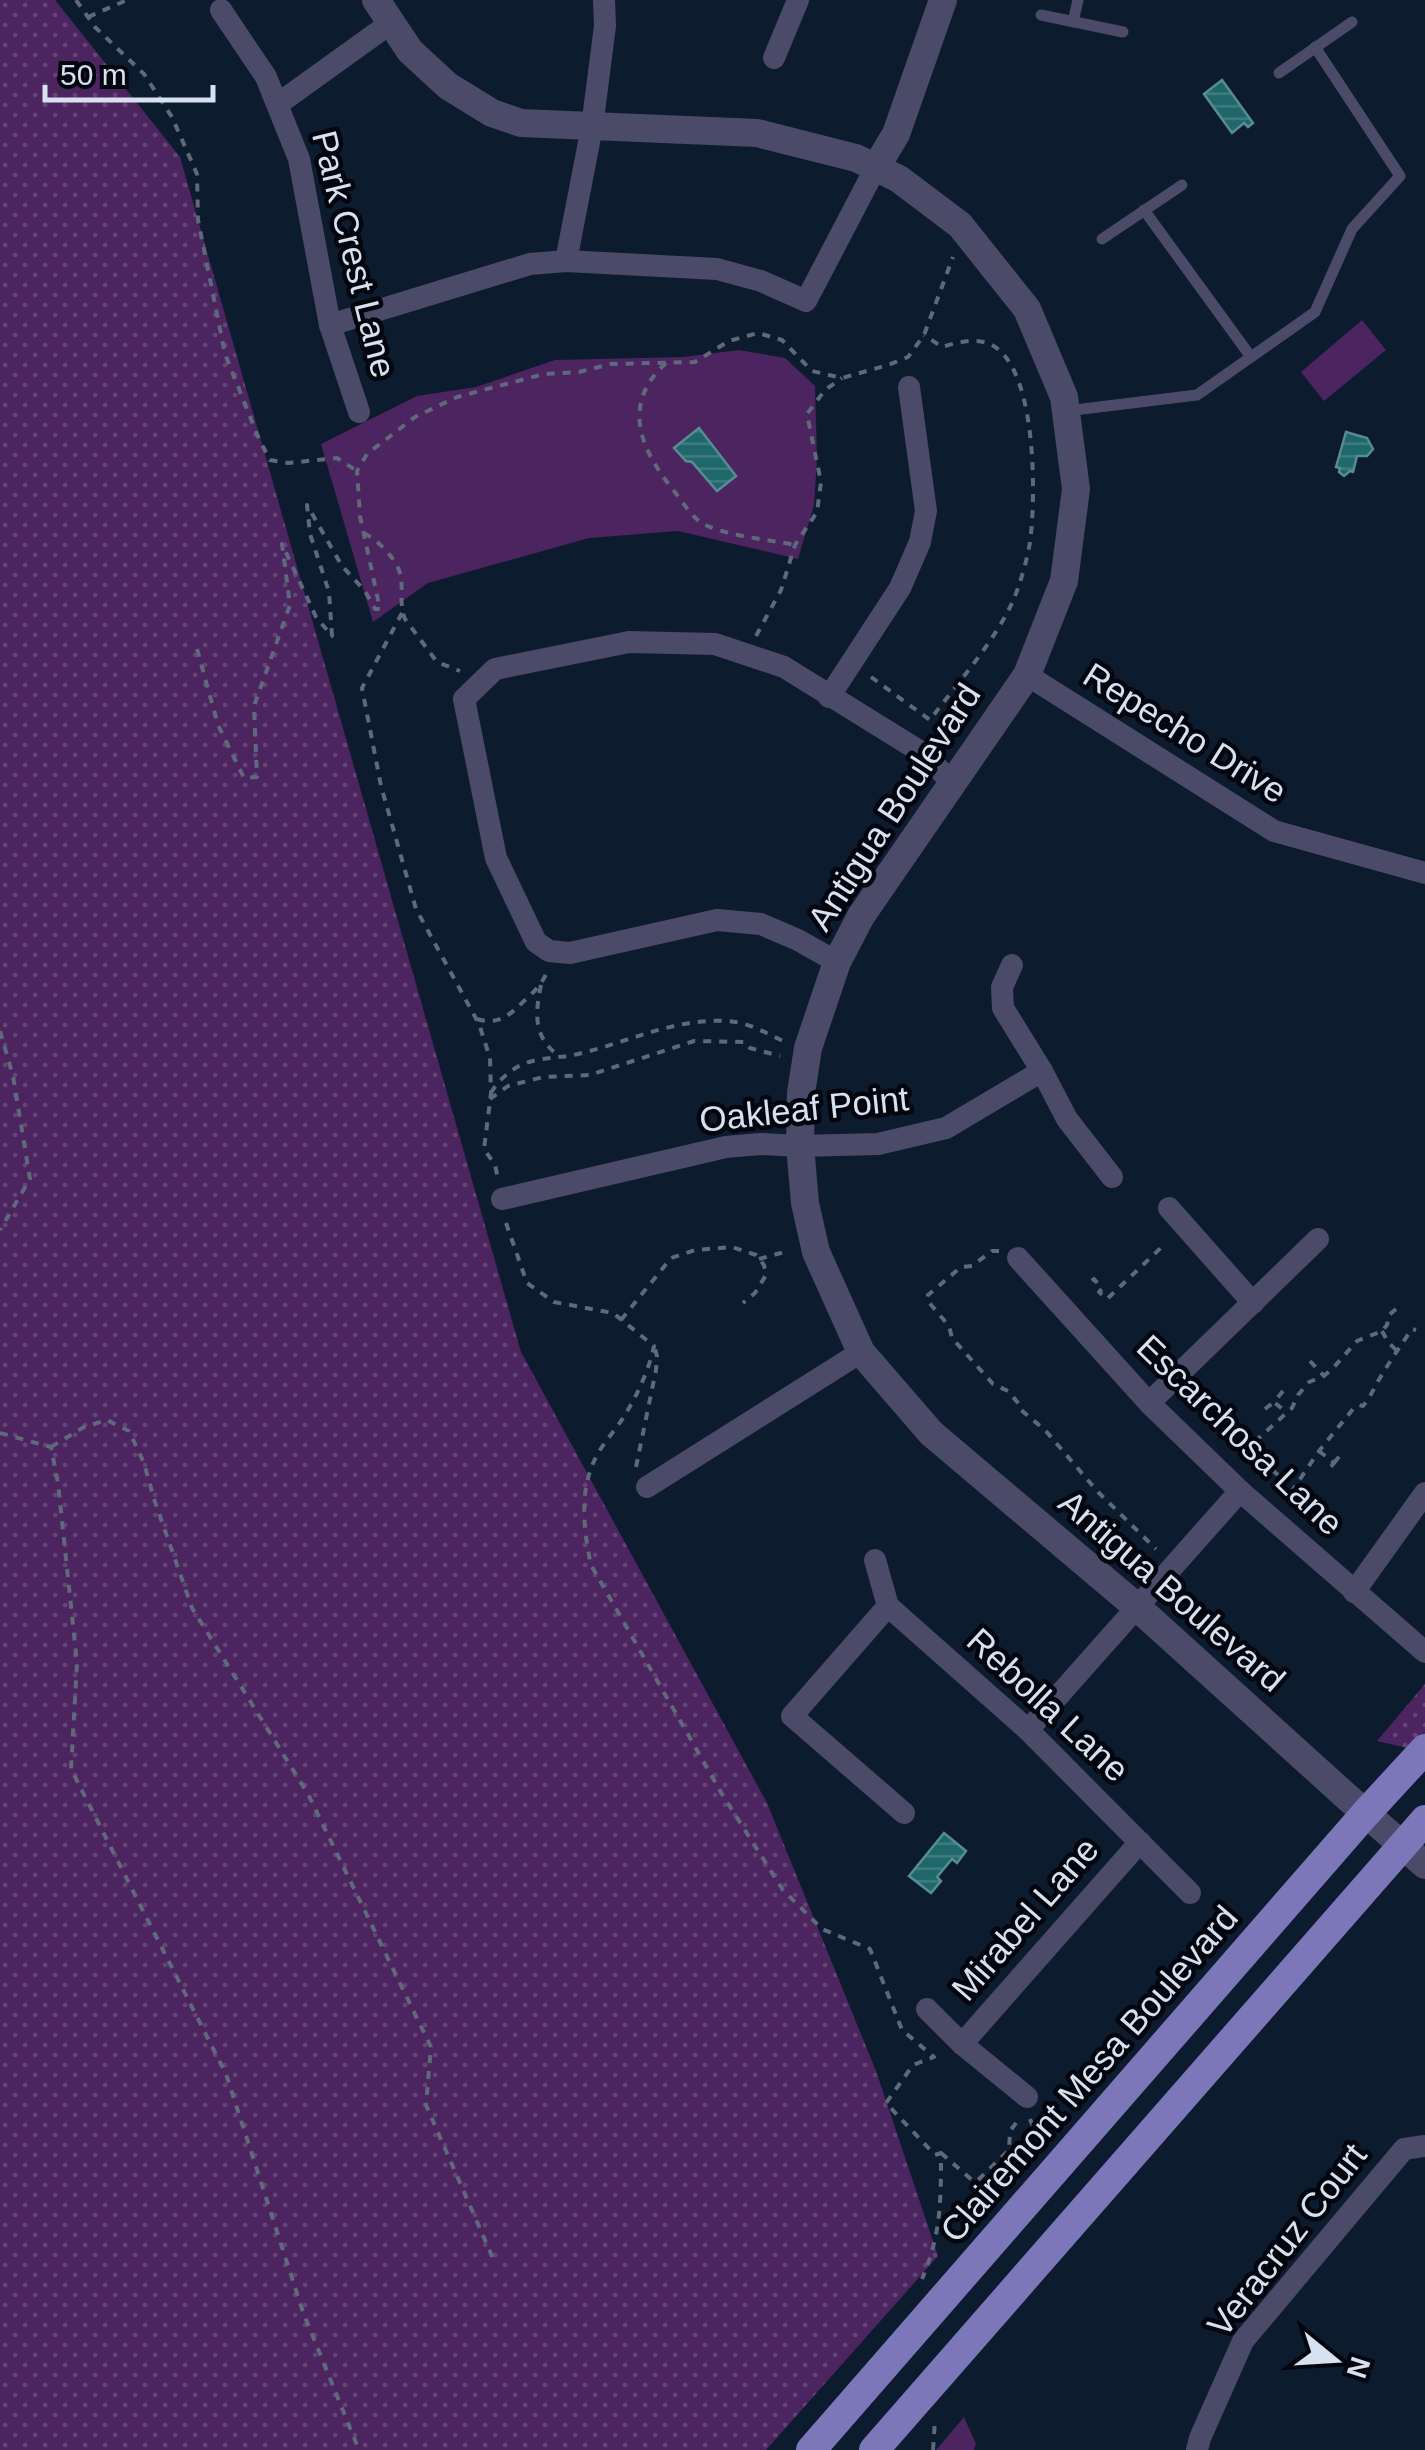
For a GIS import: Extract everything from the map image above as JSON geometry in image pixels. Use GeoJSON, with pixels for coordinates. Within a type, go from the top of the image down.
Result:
{"type":"FeatureCollection","features":[{"type":"Feature","properties":{"kind":"main road","name":"Clairemont Mesa Boulevard"},"geometry":{"type":"LineString","coordinates":[[811,2450],[1425,1749]]}},
{"type":"Feature","properties":{"kind":"main road"},"geometry":{"type":"LineString","coordinates":[[874,2450],[1414,1855],[1425,1820]]}},
{"type":"Feature","properties":{"kind":"street"},"geometry":{"type":"LineString","coordinates":[[566,261],[592,127],[605,26],[604,0]]}},
{"type":"Feature","properties":{"kind":"street"},"geometry":{"type":"LineString","coordinates":[[774,58],[798,0]]}},
{"type":"Feature","properties":{"kind":"street"},"geometry":{"type":"LineString","coordinates":[[330,325],[530,264],[566,261],[717,270],[761,281],[806,300],[896,134],[944,0]]}},
{"type":"Feature","properties":{"kind":"street","name":"Park Crest Lane"},"geometry":{"type":"LineString","coordinates":[[221,10],[266,77],[299,159],[330,325],[359,412]]}},
{"type":"Feature","properties":{"kind":"street"},"geometry":{"type":"LineString","coordinates":[[278,104],[384,11]]}},
{"type":"Feature","properties":{"kind":"street","name":"Antigua Boulevard"},"geometry":{"type":"LineString","coordinates":[[384,11],[410,51],[448,86],[492,113],[522,122],[757,133],[856,158],[899,180],[960,225],[1027,309],[1066,410],[1076,489],[1064,581],[1027,675],[861,916],[837,962],[806,1056],[801,1093],[800,1146],[805,1203],[814,1244],[861,1352],[930,1433],[1138,1608],[1414,1855]]}},
{"type":"Feature","properties":{"kind":"street"},"geometry":{"type":"LineString","coordinates":[[829,696],[900,588],[920,542],[926,511],[909,387]]}},
{"type":"Feature","properties":{"kind":"street"},"geometry":{"type":"LineString","coordinates":[[837,962],[760,924],[717,920],[570,953],[546,946],[496,858],[464,699],[495,669],[629,642],[715,644],[784,666],[921,752],[952,782]]}},
{"type":"Feature","properties":{"kind":"street","name":"Repecho Drive"},"geometry":{"type":"LineString","coordinates":[[1027,675],[1274,831],[1425,873]]}},
{"type":"Feature","properties":{"kind":"street"},"geometry":{"type":"LineString","coordinates":[[1012,965],[1002,988],[1003,1008],[1067,1119],[1112,1177]]}},
{"type":"Feature","properties":{"kind":"street","name":"Oakleaf Point"},"geometry":{"type":"LineString","coordinates":[[502,1199],[726,1147],[878,1144],[946,1128],[1042,1071]]}},
{"type":"Feature","properties":{"kind":"street"},"geometry":{"type":"LineString","coordinates":[[1169,1208],[1254,1304]]}},
{"type":"Feature","properties":{"kind":"street"},"geometry":{"type":"LineString","coordinates":[[1149,1404],[1318,1239]]}},
{"type":"Feature","properties":{"kind":"street","name":"Escarchosa Lane"},"geometry":{"type":"LineString","coordinates":[[1018,1258],[1149,1404],[1240,1491],[1425,1652]]}},
{"type":"Feature","properties":{"kind":"street"},"geometry":{"type":"LineString","coordinates":[[646,1487],[861,1352]]}},
{"type":"Feature","properties":{"kind":"street"},"geometry":{"type":"LineString","coordinates":[[1028,1730],[1240,1491]]}},
{"type":"Feature","properties":{"kind":"street"},"geometry":{"type":"LineString","coordinates":[[1354,1592],[1425,1493]]}},
{"type":"Feature","properties":{"kind":"street"},"geometry":{"type":"LineString","coordinates":[[875,1560],[888,1606],[792,1716],[904,1813]]}},
{"type":"Feature","properties":{"kind":"street","name":"Rebolla Lane"},"geometry":{"type":"LineString","coordinates":[[888,1606],[1028,1730],[1190,1893]]}},
{"type":"Feature","properties":{"kind":"street","name":"Mirabel Lane"},"geometry":{"type":"LineString","coordinates":[[962,2044],[1140,1842]]}},
{"type":"Feature","properties":{"kind":"street","name":"Mirabel Lane"},"geometry":{"type":"LineString","coordinates":[[927,2010],[1027,2097]]}},
{"type":"Feature","properties":{"kind":"street","name":"Veracruz Court"},"geometry":{"type":"LineString","coordinates":[[1197,2450],[1243,2342],[1404,2149],[1425,2146]]}},
{"type":"Feature","properties":{"kind":"lane"},"geometry":{"type":"LineString","coordinates":[[1073,22],[1078,0]]}},
{"type":"Feature","properties":{"kind":"lane"},"geometry":{"type":"LineString","coordinates":[[1041,15],[1123,32]]}},
{"type":"Feature","properties":{"kind":"lane"},"geometry":{"type":"LineString","coordinates":[[1280,73],[1352,22]]}},
{"type":"Feature","properties":{"kind":"lane"},"geometry":{"type":"LineString","coordinates":[[1066,410],[1196,395],[1314,312],[1352,228],[1400,176],[1315,48]]}},
{"type":"Feature","properties":{"kind":"lane"},"geometry":{"type":"LineString","coordinates":[[1102,239],[1182,185]]}},
{"type":"Feature","properties":{"kind":"lane"},"geometry":{"type":"LineString","coordinates":[[1144,210],[1251,357]]}},
{"type":"Feature","properties":{"kind":"path"},"geometry":{"type":"LineString","coordinates":[[76,0],[95,27],[144,74],[172,117],[198,174],[198,220],[225,354],[270,460],[288,463],[337,458],[357,471]]}},
{"type":"Feature","properties":{"kind":"path"},"geometry":{"type":"LineString","coordinates":[[88,17],[127,0]]}},
{"type":"Feature","properties":{"kind":"path"},"geometry":{"type":"LineString","coordinates":[[749,655],[780,590],[795,545],[817,512],[821,482],[807,414],[825,390],[842,378],[908,357],[924,335],[954,257],[969,235]]}},
{"type":"Feature","properties":{"kind":"path"},"geometry":{"type":"LineString","coordinates":[[197,649],[218,724],[244,778],[258,777],[254,706],[290,605],[282,544],[316,617],[332,636],[328,592],[310,534],[307,505],[342,566],[365,591],[375,609],[380,609],[363,533],[357,471],[367,454],[415,417],[457,397],[544,374],[580,372],[611,364],[695,362],[729,340],[758,333],[782,340],[812,371],[842,378]]}},
{"type":"Feature","properties":{"kind":"path"},"geometry":{"type":"LineString","coordinates":[[851,664],[930,720],[995,633],[1014,600],[1029,548],[1034,486],[1022,389],[1005,356],[988,343],[959,342],[942,347],[924,335]]}},
{"type":"Feature","properties":{"kind":"path"},"geometry":{"type":"LineString","coordinates":[[667,362],[655,373],[639,405],[642,439],[658,472],[706,525],[795,545]]}},
{"type":"Feature","properties":{"kind":"path"},"geometry":{"type":"LineString","coordinates":[[363,533],[373,538],[400,573],[402,612],[437,662],[483,680]]}},
{"type":"Feature","properties":{"kind":"path"},"geometry":{"type":"LineString","coordinates":[[546,946],[535,1016],[539,1032],[550,1050],[559,1056]]}},
{"type":"Feature","properties":{"kind":"path"},"geometry":{"type":"LineString","coordinates":[[476,1019],[494,1022],[510,1016],[541,986]]}},
{"type":"Feature","properties":{"kind":"path"},"geometry":{"type":"LineString","coordinates":[[679,1024],[748,1024],[806,1056],[762,1052],[745,1042],[694,1040],[590,1076],[543,1077],[508,1086],[491,1096],[494,1086],[515,1068],[542,1057],[574,1055],[679,1024]]}},
{"type":"Feature","properties":{"kind":"path"},"geometry":{"type":"LineString","coordinates":[[0,1031],[13,1076],[30,1179],[0,1230]]}},
{"type":"Feature","properties":{"kind":"path"},"geometry":{"type":"LineString","coordinates":[[1092,1281],[1107,1299],[1166,1243]]}},
{"type":"Feature","properties":{"kind":"path"},"geometry":{"type":"LineString","coordinates":[[759,1259],[814,1244]]}},
{"type":"Feature","properties":{"kind":"path"},"geometry":{"type":"LineString","coordinates":[[621,1320],[671,1258],[695,1250],[732,1246],[756,1255],[766,1275],[755,1294],[742,1303]]}},
{"type":"Feature","properties":{"kind":"path"},"geometry":{"type":"LineString","coordinates":[[1018,1258],[992,1251],[972,1266],[958,1269],[927,1300],[949,1326],[952,1338],[993,1384],[1008,1391],[1021,1410],[1045,1430],[1098,1492],[1156,1549]]}},
{"type":"Feature","properties":{"kind":"path"},"geometry":{"type":"LineString","coordinates":[[1396,1309],[1382,1331],[1357,1341],[1324,1376],[1309,1382],[1292,1408],[1249,1447],[1284,1481],[1281,1484],[1292,1492],[1353,1409],[1368,1400],[1412,1329],[1416,1330]]}},
{"type":"Feature","properties":{"kind":"path"},"geometry":{"type":"LineString","coordinates":[[1382,1331],[1398,1350]]}},
{"type":"Feature","properties":{"kind":"path"},"geometry":{"type":"LineString","coordinates":[[646,1487],[634,1474],[656,1370],[658,1356],[654,1346]]}},
{"type":"Feature","properties":{"kind":"path"},"geometry":{"type":"LineString","coordinates":[[1310,1361],[1324,1376]]}},
{"type":"Feature","properties":{"kind":"path"},"geometry":{"type":"LineString","coordinates":[[1266,1409],[1283,1391]]}},
{"type":"Feature","properties":{"kind":"path"},"geometry":{"type":"LineString","coordinates":[[1274,1402],[1287,1413]]}},
{"type":"Feature","properties":{"kind":"path"},"geometry":{"type":"LineString","coordinates":[[0,1433],[52,1447],[84,1427],[107,1420],[129,1431],[144,1462],[192,1608],[308,1794],[431,2047],[426,2106],[495,2262]]}},
{"type":"Feature","properties":{"kind":"path"},"geometry":{"type":"LineString","coordinates":[[52,1447],[77,1663],[71,1769],[226,2074],[303,2312],[359,2450]]}},
{"type":"Feature","properties":{"kind":"path"},"geometry":{"type":"LineString","coordinates":[[1319,1451],[1334,1463]]}},
{"type":"Feature","properties":{"kind":"path"},"geometry":{"type":"LineString","coordinates":[[1328,1470],[1342,1453]]}},
{"type":"Feature","properties":{"kind":"path"},"geometry":{"type":"LineString","coordinates":[[941,2154],[978,2180],[1008,2150],[1010,2131],[1028,2110],[1045,2150]]}},
{"type":"Feature","properties":{"kind":"shaded area"},"geometry":{"type":"Polygon","coordinates":[[[0,0],[55,0],[180,157],[521,1352],[767,1803],[876,2071],[938,2256],[766,2450],[0,2450],[0,0]]]}},
{"type":"Feature","properties":{"kind":"shaded area"},"geometry":{"type":"Polygon","coordinates":[[[1222,80],[1253,123],[1248,127],[1244,123],[1232,133],[1204,94],[1222,80]]]}},
{"type":"Feature","properties":{"kind":"shaded area"},"geometry":{"type":"Polygon","coordinates":[[[1362,320],[1386,350],[1324,401],[1301,372],[1362,320]]]}},
{"type":"Feature","properties":{"kind":"shaded area"},"geometry":{"type":"Polygon","coordinates":[[[739,350],[785,358],[815,386],[814,505],[798,559],[678,531],[589,538],[428,583],[373,622],[321,444],[417,396],[476,387],[555,360],[683,357],[739,350]]]}},
{"type":"Feature","properties":{"kind":"shaded area"},"geometry":{"type":"Polygon","coordinates":[[[699,428],[736,476],[717,491],[674,448],[699,428]]]}},
{"type":"Feature","properties":{"kind":"shaded area"},"geometry":{"type":"Polygon","coordinates":[[[1346,432],[1367,438],[1373,449],[1367,456],[1357,456],[1353,472],[1344,476],[1336,467],[1346,432]]]}},
{"type":"Feature","properties":{"kind":"shaded area"},"geometry":{"type":"Polygon","coordinates":[[[1425,1684],[1425,1752],[1377,1741],[1425,1684]]]}},
{"type":"Feature","properties":{"kind":"shaded area"},"geometry":{"type":"Polygon","coordinates":[[[944,1833],[966,1851],[957,1863],[952,1859],[937,1877],[941,1881],[931,1893],[909,1876],[944,1833]]]}},
{"type":"Feature","properties":{"kind":"shaded area"},"geometry":{"type":"Polygon","coordinates":[[[964,2417],[976,2444],[974,2450],[936,2450],[964,2417]]]}}]}
